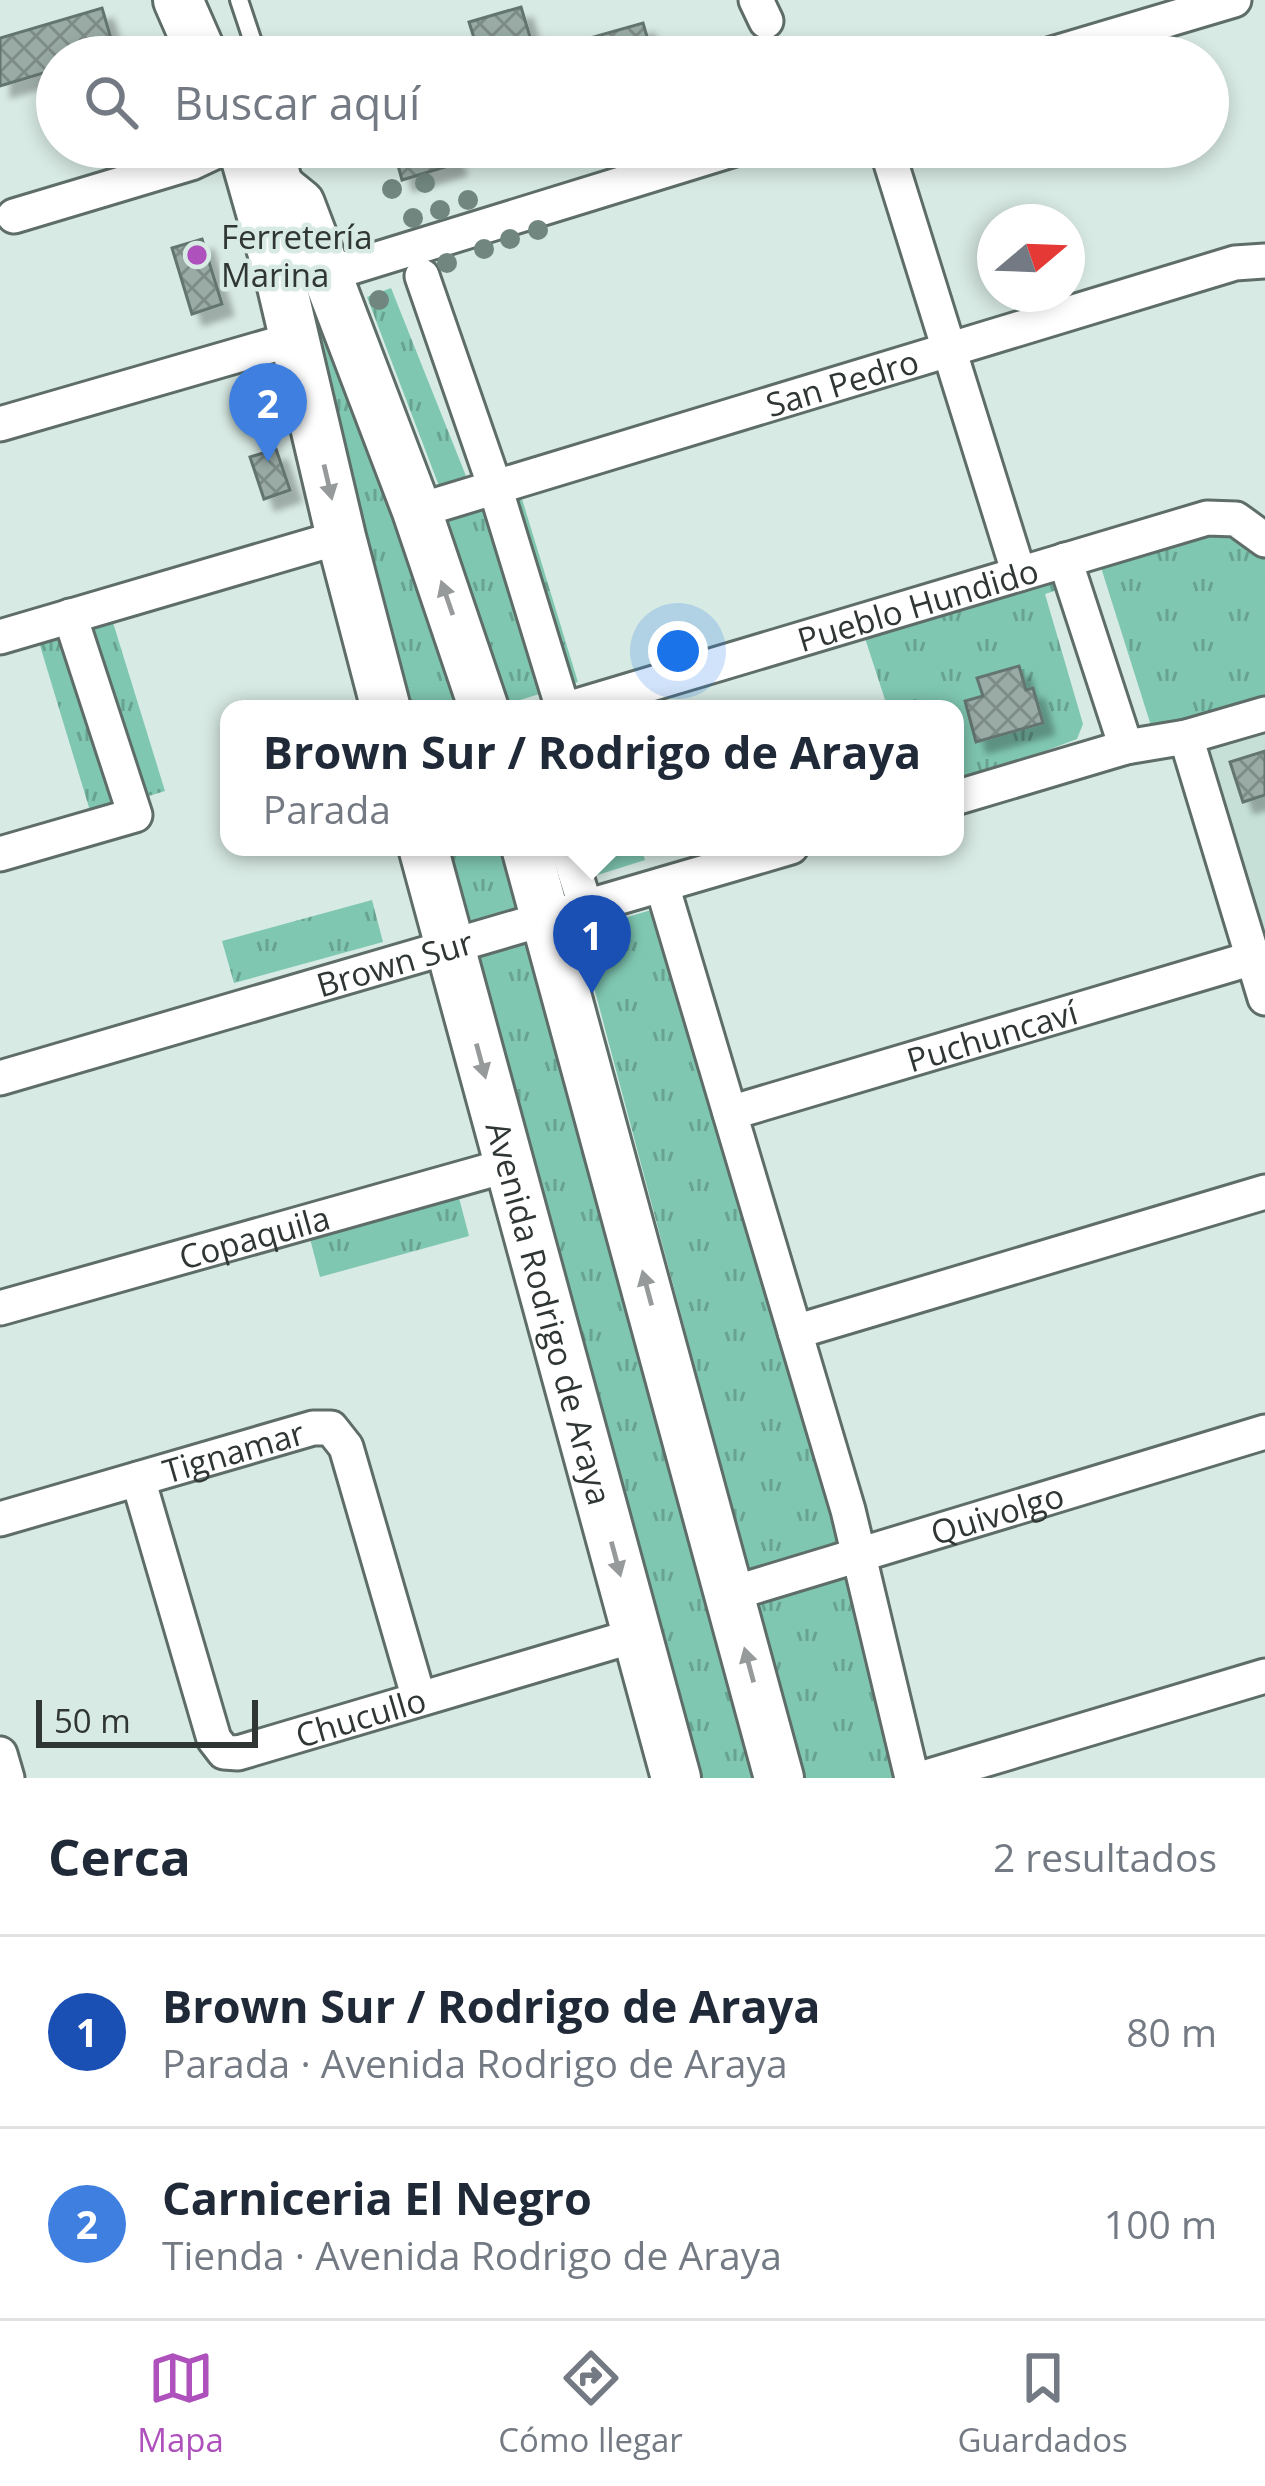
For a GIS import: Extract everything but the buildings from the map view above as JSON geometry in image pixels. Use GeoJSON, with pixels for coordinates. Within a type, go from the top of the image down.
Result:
{"type":"FeatureCollection","features":[{"type":"Feature","properties":{"kind":"main road"},"geometry":{"type":"LineString","coordinates":[[178,0],[194,36]]}},
{"type":"Feature","properties":{"kind":"main road"},"geometry":{"type":"LineString","coordinates":[[254,168],[340,537],[384,700]]}},
{"type":"Feature","properties":{"kind":"main road"},"geometry":{"type":"LineString","coordinates":[[266,168],[299,204],[329,274],[481,700]]}},
{"type":"Feature","properties":{"kind":"main road","name":"Avenida Rodrigo de Araya"},"geometry":{"type":"LineString","coordinates":[[425,856],[676,1778]]}},
{"type":"Feature","properties":{"kind":"main road"},"geometry":{"type":"LineString","coordinates":[[532,856],[567,914],[730,1594],[779,1778]]}},
{"type":"Feature","properties":{"kind":"street"},"geometry":{"type":"LineString","coordinates":[[1113,36],[1234,0]]}},
{"type":"Feature","properties":{"kind":"street"},"geometry":{"type":"LineString","coordinates":[[14,216],[174,168]]}},
{"type":"Feature","properties":{"kind":"street"},"geometry":{"type":"LineString","coordinates":[[329,274],[673,168]]}},
{"type":"Feature","properties":{"kind":"street"},"geometry":{"type":"LineString","coordinates":[[893,168],[1019,574]]}},
{"type":"Feature","properties":{"kind":"street","name":"San Pedro"},"geometry":{"type":"LineString","coordinates":[[417,511],[1235,263],[1265,261]]}},
{"type":"Feature","properties":{"kind":"street"},"geometry":{"type":"LineString","coordinates":[[422,276],[562,700]]}},
{"type":"Feature","properties":{"kind":"street"},"geometry":{"type":"LineString","coordinates":[[0,424],[294,339]]}},
{"type":"Feature","properties":{"kind":"street","name":"Pueblo Hundido"},"geometry":{"type":"LineString","coordinates":[[595,700],[1216,515],[1236,519],[1265,540]]}},
{"type":"Feature","properties":{"kind":"street"},"geometry":{"type":"LineString","coordinates":[[0,637],[340,537]]}},
{"type":"Feature","properties":{"kind":"street"},"geometry":{"type":"LineString","coordinates":[[1065,560],[1126,747]]}},
{"type":"Feature","properties":{"kind":"street"},"geometry":{"type":"LineString","coordinates":[[0,854],[135,815],[70,616]]}},
{"type":"Feature","properties":{"kind":"street"},"geometry":{"type":"LineString","coordinates":[[964,795],[1126,747],[1265,714]]}},
{"type":"Feature","properties":{"kind":"street"},"geometry":{"type":"LineString","coordinates":[[1186,736],[1265,998]]}},
{"type":"Feature","properties":{"kind":"street"},"geometry":{"type":"LineString","coordinates":[[567,856],[567,914]]}},
{"type":"Feature","properties":{"kind":"street","name":"Brown Sur"},"geometry":{"type":"LineString","coordinates":[[0,1078],[760,856]]}},
{"type":"Feature","properties":{"kind":"street"},"geometry":{"type":"LineString","coordinates":[[662,885],[859,1555],[912,1778]]}},
{"type":"Feature","properties":{"kind":"street","name":"Puchuncaví"},"geometry":{"type":"LineString","coordinates":[[730,1113],[1253,958]]}},
{"type":"Feature","properties":{"kind":"street","name":"Copaquila"},"geometry":{"type":"LineString","coordinates":[[0,1308],[509,1165]]}},
{"type":"Feature","properties":{"kind":"street"},"geometry":{"type":"LineString","coordinates":[[795,1332],[1265,1192]]}},
{"type":"Feature","properties":{"kind":"street","name":"Tignamar"},"geometry":{"type":"LineString","coordinates":[[0,1519],[322,1425],[338,1432],[346,1447],[419,1699]]}},
{"type":"Feature","properties":{"kind":"street","name":"Quivolgo"},"geometry":{"type":"LineString","coordinates":[[730,1594],[1265,1432]]}},
{"type":"Feature","properties":{"kind":"street","name":"Chucullo"},"geometry":{"type":"LineString","coordinates":[[138,1479],[214,1739],[224,1752],[238,1753],[637,1635]]}},
{"type":"Feature","properties":{"kind":"street"},"geometry":{"type":"LineString","coordinates":[[923,1778],[1265,1676]]}},
{"type":"Feature","properties":{"kind":"street"},"geometry":{"type":"LineString","coordinates":[[0,1754],[7,1778]]}},
{"type":"Feature","properties":{"kind":"lane"},"geometry":{"type":"LineString","coordinates":[[239,0],[251,36]]}},
{"type":"Feature","properties":{"kind":"shaded area"},"geometry":{"type":"Polygon","coordinates":[[[1265,732],[1265,941],[1201,750],[1265,732]]]}},
{"type":"Feature","properties":{"kind":"green space"},"geometry":{"type":"Polygon","coordinates":[[[308,282],[462,700],[403,700],[303,334],[308,282]]]}},
{"type":"Feature","properties":{"kind":"green space"},"geometry":{"type":"Polygon","coordinates":[[[391,288],[466,476],[439,486],[367,297],[391,288]]]}},
{"type":"Feature","properties":{"kind":"green space"},"geometry":{"type":"Polygon","coordinates":[[[522,499],[578,682],[520,700],[503,700],[449,521],[522,499]]]}},
{"type":"Feature","properties":{"kind":"green space"},"geometry":{"type":"Polygon","coordinates":[[[1216,526],[1265,546],[1265,699],[1153,732],[1098,558],[1216,526]]]}},
{"type":"Feature","properties":{"kind":"green space"},"geometry":{"type":"Polygon","coordinates":[[[1056,572],[1067,587],[1045,594],[1083,724],[1077,739],[964,782],[964,700],[885,700],[863,632],[1056,572]]]}},
{"type":"Feature","properties":{"kind":"green space"},"geometry":{"type":"Polygon","coordinates":[[[111,616],[165,791],[91,814],[38,639],[111,616]]]}},
{"type":"Feature","properties":{"kind":"green space"},"geometry":{"type":"Polygon","coordinates":[[[449,856],[505,856],[753,1778],[693,1778],[449,856]]]}},
{"type":"Feature","properties":{"kind":"green space"},"geometry":{"type":"Polygon","coordinates":[[[582,856],[644,856],[645,860],[588,878],[582,856]]]}},
{"type":"Feature","properties":{"kind":"green space"},"geometry":{"type":"Polygon","coordinates":[[[372,900],[383,942],[234,983],[222,941],[372,900]]]}},
{"type":"Feature","properties":{"kind":"green space"},"geometry":{"type":"Polygon","coordinates":[[[658,908],[841,1544],[749,1570],[579,931],[658,908]]]}},
{"type":"Feature","properties":{"kind":"green space"},"geometry":{"type":"Polygon","coordinates":[[[458,1194],[469,1236],[320,1277],[309,1235],[458,1194]]]}},
{"type":"Feature","properties":{"kind":"green space"},"geometry":{"type":"Polygon","coordinates":[[[853,1573],[900,1778],[797,1778],[751,1606],[853,1573]]]}},
{"type":"Feature","properties":{"kind":"place","name":"Ferretería Marina"},"geometry":{"type":"Point","coordinates":[197,255]}},
{"type":"Feature","properties":{"kind":"place","name":"Carniceria El Negro"},"geometry":{"type":"Point","coordinates":[268,462]}},
{"type":"Feature","properties":{"kind":"place","name":"Brown Sur / Rodrigo de Araya"},"geometry":{"type":"Point","coordinates":[592,994]}}]}
